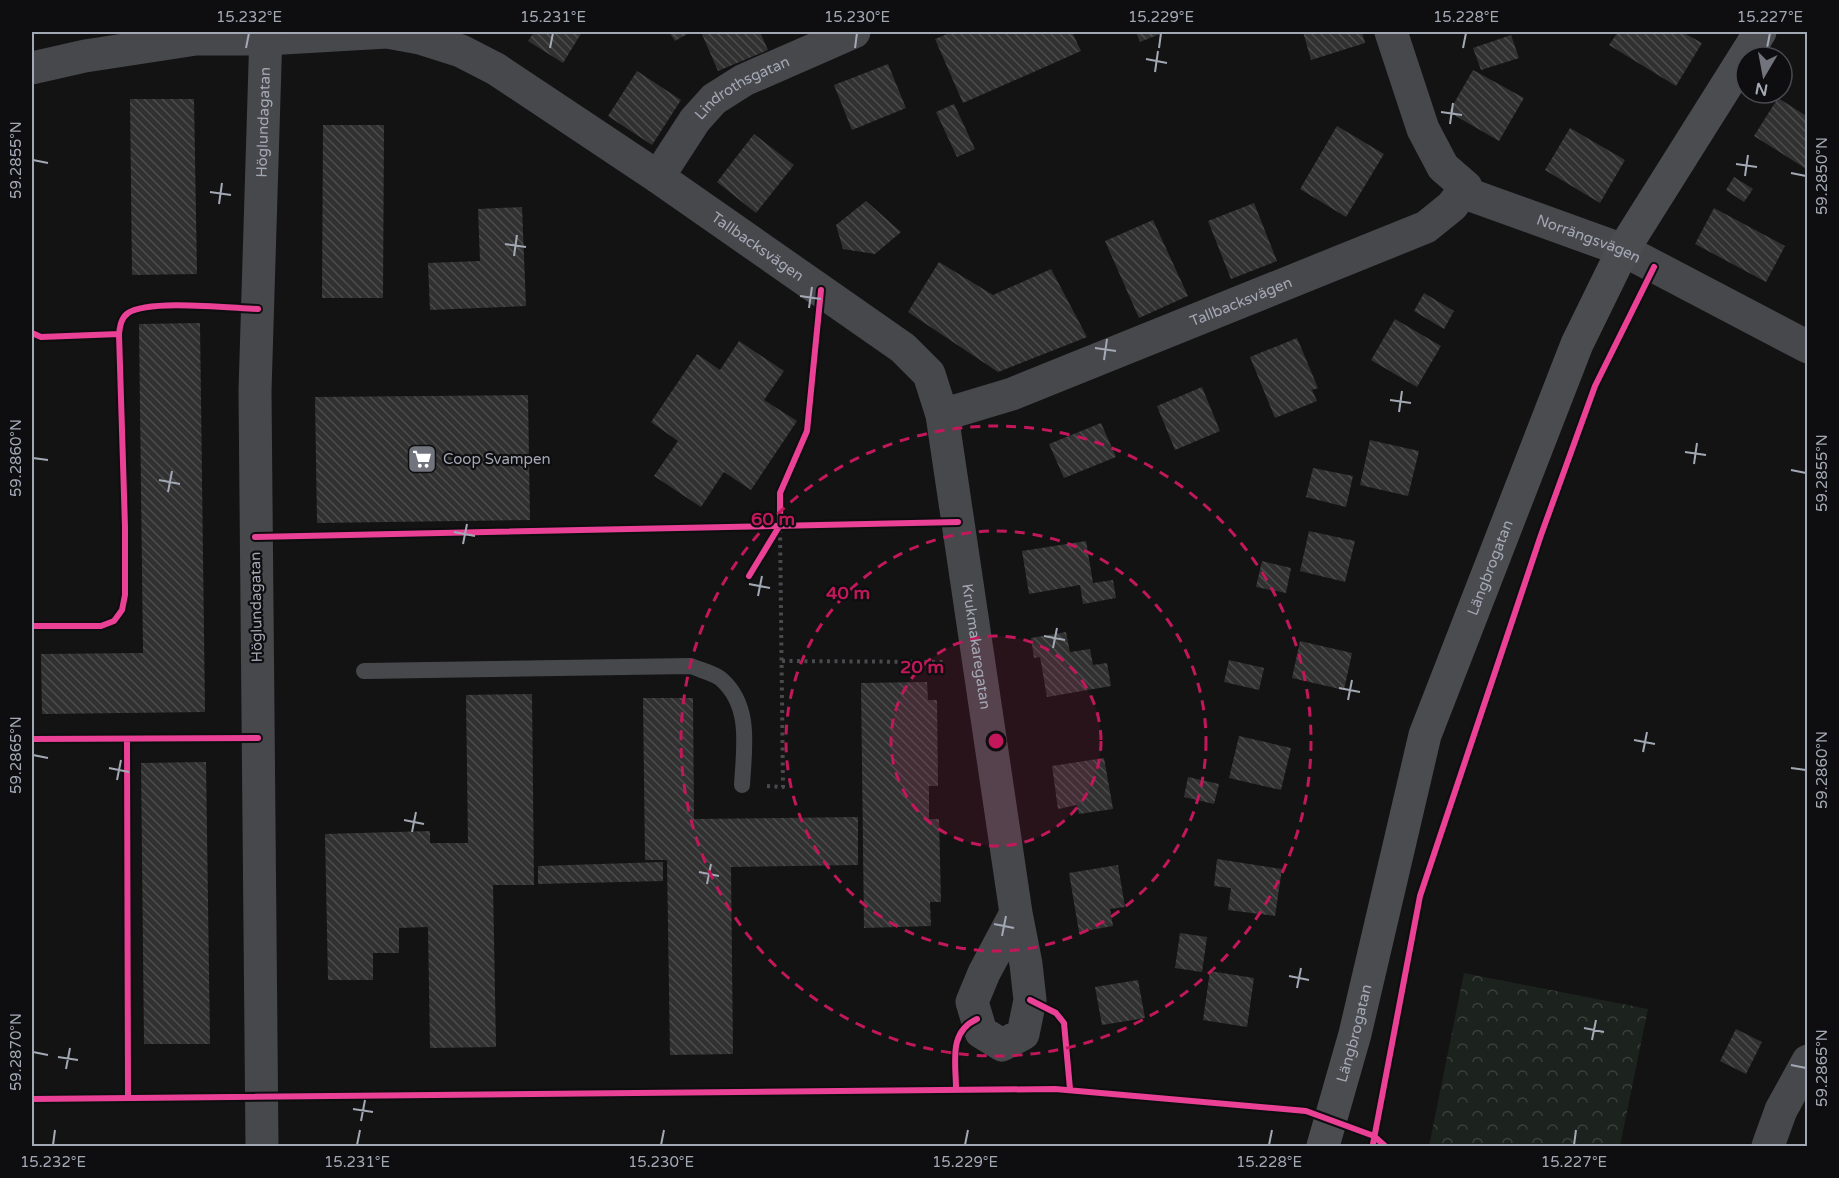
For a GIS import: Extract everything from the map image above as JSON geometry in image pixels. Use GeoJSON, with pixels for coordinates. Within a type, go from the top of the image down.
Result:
{"type":"FeatureCollection","features":[{"type":"Feature","properties":{"kind":"street","name":"Tallbacksvägen"},"geometry":{"type":"LineString","coordinates":[[32,68],[85,56],[196,39],[266,35],[387,32],[420,38],[461,51],[496,69],[658,177],[903,348],[929,374],[942,415],[1012,394],[1426,226],[1452,206],[1462,192]]}},
{"type":"Feature","properties":{"kind":"street","name":"Lindrothsgatan"},"geometry":{"type":"LineString","coordinates":[[658,177],[695,120],[714,99],[744,80],[854,32]]}},
{"type":"Feature","properties":{"kind":"street"},"geometry":{"type":"LineString","coordinates":[[1391,32],[1423,129],[1443,167],[1466,187],[1462,192]]}},
{"type":"Feature","properties":{"kind":"street","name":"Längbrogatan"},"geometry":{"type":"LineString","coordinates":[[1323,1146],[1355,1034],[1425,735],[1577,344],[1623,250],[1760,32]]}},
{"type":"Feature","properties":{"kind":"street","name":"Höglundagatan"},"geometry":{"type":"LineString","coordinates":[[262,1146],[255,391],[266,35]]}},
{"type":"Feature","properties":{"kind":"street","name":"Norrängsvägen"},"geometry":{"type":"LineString","coordinates":[[1462,192],[1623,250],[1808,347]]}},
{"type":"Feature","properties":{"kind":"street","name":"Krukmakaregatan"},"geometry":{"type":"LineString","coordinates":[[942,415],[1016,914]]}},
{"type":"Feature","properties":{"kind":"street"},"geometry":{"type":"LineString","coordinates":[[1768,1146],[1781,1110],[1808,1061]]}},
{"type":"Feature","properties":{"kind":"lane"},"geometry":{"type":"LineString","coordinates":[[364,671],[691,666],[720,678],[738,700],[744,728],[742,785]]}},
{"type":"Feature","properties":{"kind":"path"},"geometry":{"type":"LineString","coordinates":[[742,785],[783,787],[780,514]]}},
{"type":"Feature","properties":{"kind":"path"},"geometry":{"type":"LineString","coordinates":[[774,536],[780,525]]}},
{"type":"Feature","properties":{"kind":"path"},"geometry":{"type":"LineString","coordinates":[[768,526],[792,525]]}},
{"type":"Feature","properties":{"kind":"path"},"geometry":{"type":"LineString","coordinates":[[782,661],[979,662]]}},
{"type":"Feature","properties":{"kind":"green space"},"geometry":{"type":"Polygon","coordinates":[[[1464,973],[1648,1009],[1620,1146],[1429,1146],[1464,973]]]}},
{"type":"Feature","properties":{"kind":"building"},"geometry":{"type":"Polygon","coordinates":[[[534,32],[582,32],[563,63],[528,41],[534,32]]]}},
{"type":"Feature","properties":{"kind":"building"},"geometry":{"type":"Polygon","coordinates":[[[669,32],[691,32],[675,41],[669,32]]]}},
{"type":"Feature","properties":{"kind":"building"},"geometry":{"type":"Polygon","coordinates":[[[701,32],[760,32],[768,50],[718,71],[701,32]]]}},
{"type":"Feature","properties":{"kind":"building"},"geometry":{"type":"Polygon","coordinates":[[[952,32],[1072,32],[1081,51],[963,103],[935,39],[952,32]]]}},
{"type":"Feature","properties":{"kind":"building"},"geometry":{"type":"Polygon","coordinates":[[[1136,32],[1165,32],[1140,42],[1136,32]]]}},
{"type":"Feature","properties":{"kind":"building"},"geometry":{"type":"Polygon","coordinates":[[[1303,32],[1362,32],[1365,43],[1311,60],[1303,32]]]}},
{"type":"Feature","properties":{"kind":"building"},"geometry":{"type":"Polygon","coordinates":[[[1618,32],[1682,32],[1702,43],[1676,86],[1609,45],[1618,32]]]}},
{"type":"Feature","properties":{"kind":"building"},"geometry":{"type":"Polygon","coordinates":[[[1511,35],[1519,58],[1481,70],[1473,48],[1511,35]]]}},
{"type":"Feature","properties":{"kind":"building"},"geometry":{"type":"Polygon","coordinates":[[[888,64],[906,108],[852,130],[834,85],[888,64]]]}},
{"type":"Feature","properties":{"kind":"building"},"geometry":{"type":"Polygon","coordinates":[[[1473,70],[1524,98],[1499,141],[1449,112],[1473,70]]]}},
{"type":"Feature","properties":{"kind":"building"},"geometry":{"type":"Polygon","coordinates":[[[637,71],[681,100],[652,145],[608,116],[637,71]]]}},
{"type":"Feature","properties":{"kind":"building"},"geometry":{"type":"Polygon","coordinates":[[[130,99],[194,99],[197,274],[132,275],[130,99]]]}},
{"type":"Feature","properties":{"kind":"building"},"geometry":{"type":"Polygon","coordinates":[[[954,104],[975,149],[957,157],[936,112],[954,104]]]}},
{"type":"Feature","properties":{"kind":"building"},"geometry":{"type":"Polygon","coordinates":[[[1774,105],[1789,105],[1808,117],[1808,170],[1754,136],[1774,105]]]}},
{"type":"Feature","properties":{"kind":"building"},"geometry":{"type":"Polygon","coordinates":[[[323,125],[384,125],[383,298],[322,298],[323,125]]]}},
{"type":"Feature","properties":{"kind":"building"},"geometry":{"type":"Polygon","coordinates":[[[1337,126],[1384,154],[1346,217],[1300,189],[1337,126]]]}},
{"type":"Feature","properties":{"kind":"building"},"geometry":{"type":"Polygon","coordinates":[[[1570,128],[1625,160],[1600,203],[1545,170],[1570,128]]]}},
{"type":"Feature","properties":{"kind":"building"},"geometry":{"type":"Polygon","coordinates":[[[754,134],[794,165],[756,213],[717,182],[754,134]]]}},
{"type":"Feature","properties":{"kind":"building"},"geometry":{"type":"Polygon","coordinates":[[[1734,177],[1753,189],[1744,202],[1726,190],[1734,177]]]}},
{"type":"Feature","properties":{"kind":"building"},"geometry":{"type":"Polygon","coordinates":[[[866,201],[901,232],[875,254],[843,249],[836,225],[866,201]]]}},
{"type":"Feature","properties":{"kind":"building"},"geometry":{"type":"Polygon","coordinates":[[[1254,203],[1277,261],[1231,279],[1208,221],[1254,203]]]}},
{"type":"Feature","properties":{"kind":"building"},"geometry":{"type":"Polygon","coordinates":[[[522,207],[526,306],[430,310],[428,263],[480,261],[478,209],[522,207]]]}},
{"type":"Feature","properties":{"kind":"building"},"geometry":{"type":"Polygon","coordinates":[[[1714,208],[1785,246],[1766,282],[1695,244],[1714,208]]]}},
{"type":"Feature","properties":{"kind":"building"},"geometry":{"type":"Polygon","coordinates":[[[1153,220],[1188,296],[1139,318],[1105,241],[1153,220]]]}},
{"type":"Feature","properties":{"kind":"building"},"geometry":{"type":"Polygon","coordinates":[[[939,262],[993,295],[1051,269],[1087,337],[998,372],[908,312],[939,262]]]}},
{"type":"Feature","properties":{"kind":"building"},"geometry":{"type":"Polygon","coordinates":[[[1424,293],[1454,311],[1444,329],[1414,311],[1424,293]]]}},
{"type":"Feature","properties":{"kind":"building"},"geometry":{"type":"Polygon","coordinates":[[[1395,319],[1441,346],[1417,387],[1371,360],[1395,319]]]}},
{"type":"Feature","properties":{"kind":"building"},"geometry":{"type":"Polygon","coordinates":[[[200,323],[205,712],[42,714],[41,654],[143,653],[139,324],[200,323]]]}},
{"type":"Feature","properties":{"kind":"building"},"geometry":{"type":"Polygon","coordinates":[[[1297,338],[1318,388],[1312,390],[1317,401],[1275,418],[1250,357],[1297,338]]]}},
{"type":"Feature","properties":{"kind":"building"},"geometry":{"type":"Polygon","coordinates":[[[739,341],[784,371],[764,400],[797,421],[751,490],[724,472],[701,507],[654,476],[678,441],[651,422],[697,354],[720,370],[739,341]]]}},
{"type":"Feature","properties":{"kind":"building"},"geometry":{"type":"Polygon","coordinates":[[[1202,387],[1220,431],[1175,450],[1157,406],[1202,387]]]}},
{"type":"Feature","properties":{"kind":"building","name":"Coop Svampen"},"geometry":{"type":"Polygon","coordinates":[[[528,395],[530,520],[317,523],[315,397],[528,395]]]}},
{"type":"Feature","properties":{"kind":"building"},"geometry":{"type":"Polygon","coordinates":[[[1101,423],[1116,457],[1064,478],[1049,444],[1101,423]]]}},
{"type":"Feature","properties":{"kind":"building"},"geometry":{"type":"Polygon","coordinates":[[[1370,440],[1419,451],[1408,496],[1360,485],[1370,440]]]}},
{"type":"Feature","properties":{"kind":"building"},"geometry":{"type":"Polygon","coordinates":[[[1313,468],[1353,476],[1346,507],[1306,497],[1313,468]]]}},
{"type":"Feature","properties":{"kind":"building"},"geometry":{"type":"Polygon","coordinates":[[[1309,531],[1355,541],[1345,582],[1300,571],[1309,531]]]}},
{"type":"Feature","properties":{"kind":"building"},"geometry":{"type":"Polygon","coordinates":[[[1086,541],[1093,583],[1113,580],[1116,598],[1083,604],[1080,585],[1029,594],[1022,551],[1086,541]]]}},
{"type":"Feature","properties":{"kind":"building"},"geometry":{"type":"Polygon","coordinates":[[[1262,561],[1291,568],[1286,593],[1256,587],[1262,561]]]}},
{"type":"Feature","properties":{"kind":"building"},"geometry":{"type":"Polygon","coordinates":[[[1066,632],[1070,652],[1090,649],[1093,665],[1107,663],[1111,686],[1047,697],[1040,657],[1034,658],[1031,638],[1066,632]]]}},
{"type":"Feature","properties":{"kind":"building"},"geometry":{"type":"Polygon","coordinates":[[[1300,641],[1352,653],[1344,690],[1292,678],[1300,641]]]}},
{"type":"Feature","properties":{"kind":"building"},"geometry":{"type":"Polygon","coordinates":[[[1229,660],[1264,668],[1259,690],[1224,682],[1229,660]]]}},
{"type":"Feature","properties":{"kind":"building"},"geometry":{"type":"Polygon","coordinates":[[[927,682],[928,700],[937,700],[938,786],[929,786],[929,819],[939,819],[941,902],[930,902],[931,926],[864,928],[861,683],[927,682]]]}},
{"type":"Feature","properties":{"kind":"building"},"geometry":{"type":"Polygon","coordinates":[[[532,694],[534,885],[493,885],[496,1047],[430,1048],[428,927],[399,928],[399,953],[373,953],[373,980],[328,980],[325,834],[430,831],[430,843],[468,843],[466,695],[532,694]]]}},
{"type":"Feature","properties":{"kind":"building"},"geometry":{"type":"Polygon","coordinates":[[[643,698],[693,698],[694,819],[858,817],[858,865],[731,867],[733,1054],[670,1055],[667,860],[645,860],[643,698]]]}},
{"type":"Feature","properties":{"kind":"building"},"geometry":{"type":"Polygon","coordinates":[[[1239,736],[1291,748],[1281,790],[1229,778],[1239,736]]]}},
{"type":"Feature","properties":{"kind":"building"},"geometry":{"type":"Polygon","coordinates":[[[1104,758],[1113,809],[1079,814],[1077,805],[1058,809],[1052,766],[1104,758]]]}},
{"type":"Feature","properties":{"kind":"building"},"geometry":{"type":"Polygon","coordinates":[[[206,762],[210,1044],[144,1044],[141,763],[206,762]]]}},
{"type":"Feature","properties":{"kind":"building"},"geometry":{"type":"Polygon","coordinates":[[[1188,777],[1219,784],[1214,804],[1184,797],[1188,777]]]}},
{"type":"Feature","properties":{"kind":"building"},"geometry":{"type":"Polygon","coordinates":[[[1217,859],[1282,869],[1275,916],[1228,910],[1231,888],[1214,886],[1217,859]]]}},
{"type":"Feature","properties":{"kind":"building"},"geometry":{"type":"Polygon","coordinates":[[[663,862],[663,881],[538,884],[538,866],[663,862]]]}},
{"type":"Feature","properties":{"kind":"building"},"geometry":{"type":"Polygon","coordinates":[[[1118,865],[1125,907],[1110,909],[1113,926],[1079,932],[1069,873],[1118,865]]]}},
{"type":"Feature","properties":{"kind":"building"},"geometry":{"type":"Polygon","coordinates":[[[1180,933],[1207,937],[1202,972],[1175,968],[1180,933]]]}},
{"type":"Feature","properties":{"kind":"building"},"geometry":{"type":"Polygon","coordinates":[[[1210,971],[1254,978],[1247,1027],[1203,1020],[1210,971]]]}},
{"type":"Feature","properties":{"kind":"building"},"geometry":{"type":"Polygon","coordinates":[[[1138,980],[1145,1018],[1102,1025],[1095,987],[1138,980]]]}},
{"type":"Feature","properties":{"kind":"building"},"geometry":{"type":"Polygon","coordinates":[[[1736,1029],[1762,1042],[1746,1074],[1720,1061],[1736,1029]]]}},
{"type":"Feature","properties":{"kind":"cycle path"},"geometry":{"type":"LineString","coordinates":[[1373,1144],[1420,896],[1541,535],[1595,386],[1654,267]]}},
{"type":"Feature","properties":{"kind":"cycle path"},"geometry":{"type":"LineString","coordinates":[[749,576],[780,525],[780,493],[807,431],[821,290]]}},
{"type":"Feature","properties":{"kind":"cycle path"},"geometry":{"type":"LineString","coordinates":[[32,626],[101,626],[114,621],[122,610],[125,595],[125,527],[119,334],[124,317],[138,309],[153,306],[190,305],[258,309]]}},
{"type":"Feature","properties":{"kind":"cycle path"},"geometry":{"type":"LineString","coordinates":[[32,333],[41,337],[119,334]]}},
{"type":"Feature","properties":{"kind":"cycle path"},"geometry":{"type":"LineString","coordinates":[[255,537],[958,522]]}},
{"type":"Feature","properties":{"kind":"cycle path"},"geometry":{"type":"LineString","coordinates":[[32,739],[258,738]]}},
{"type":"Feature","properties":{"kind":"cycle path"},"geometry":{"type":"LineString","coordinates":[[127,739],[128,1097]]}},
{"type":"Feature","properties":{"kind":"cycle path"},"geometry":{"type":"LineString","coordinates":[[1030,1000],[1056,1013],[1064,1023],[1070,1089]]}},
{"type":"Feature","properties":{"kind":"cycle path"},"geometry":{"type":"LineString","coordinates":[[956,1089],[955,1058],[958,1040],[961,1032],[977,1019]]}},
{"type":"Feature","properties":{"kind":"cycle path"},"geometry":{"type":"LineString","coordinates":[[32,1099],[1055,1089],[1306,1111],[1374,1136],[1385,1146]]}},
{"type":"Feature","properties":{"kind":"place","name":"Coop Svampen"},"geometry":{"type":"Point","coordinates":[422,459]}}]}
